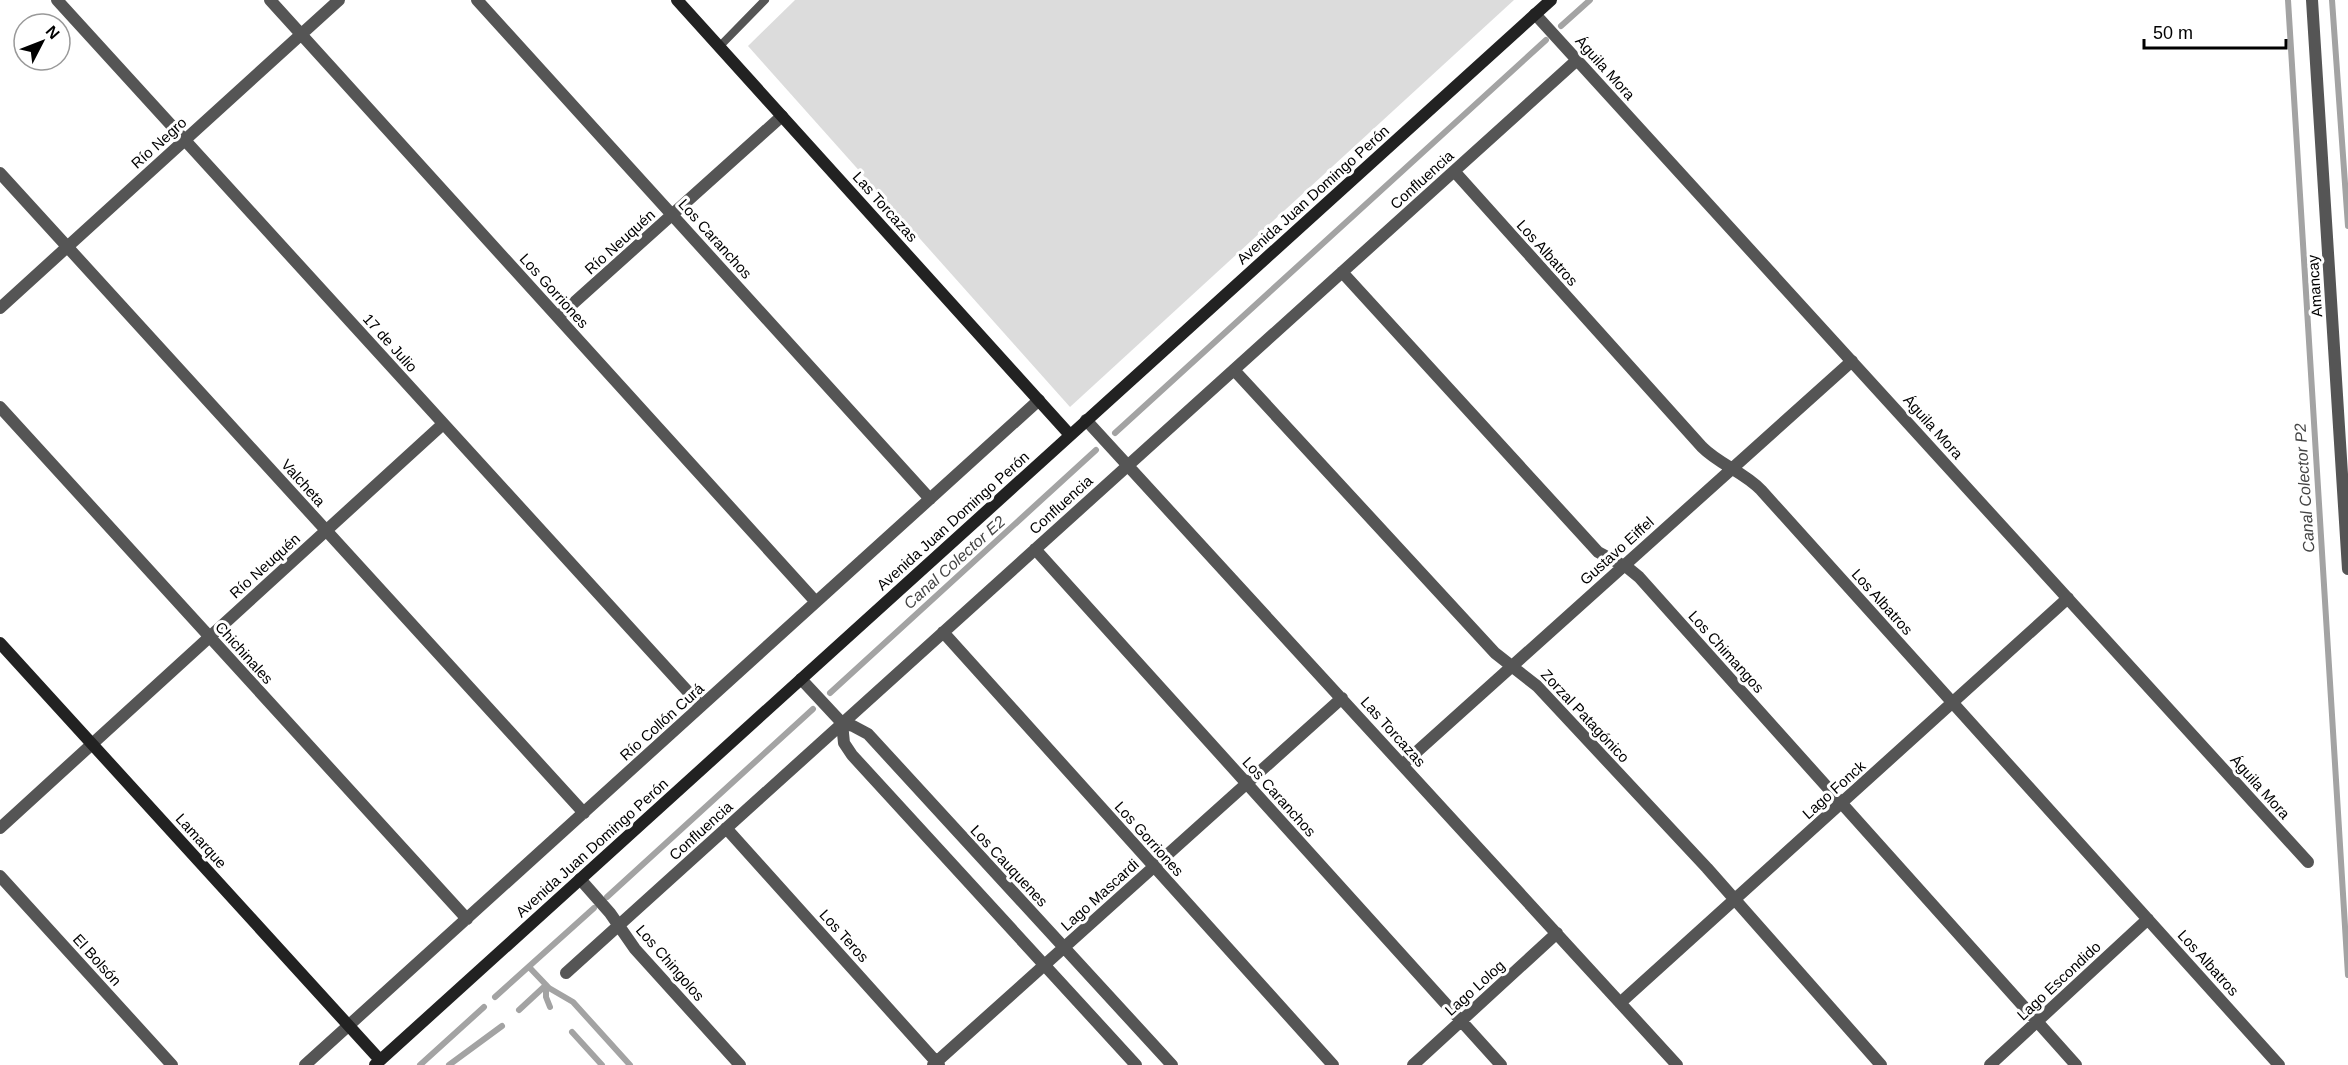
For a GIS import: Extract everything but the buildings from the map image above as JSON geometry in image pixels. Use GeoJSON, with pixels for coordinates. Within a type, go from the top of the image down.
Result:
{"type":"FeatureCollection","features":[{"type":"Feature","properties":{"kind":"street","name":"17 de Julio"},"geometry":{"type":"LineString","coordinates":[[57,0],[701,706]]}},
{"type":"Feature","properties":{"kind":"street","name":"Los Gorriones"},"geometry":{"type":"LineString","coordinates":[[270,0],[816,602]]}},
{"type":"Feature","properties":{"kind":"street","name":"Río Negro"},"geometry":{"type":"LineString","coordinates":[[0,308],[339,0]]}},
{"type":"Feature","properties":{"kind":"street","name":"Los Caranchos"},"geometry":{"type":"LineString","coordinates":[[477,0],[930,499]]}},
{"type":"Feature","properties":{"kind":"street","name":"Las Torcazas"},"geometry":{"type":"LineString","coordinates":[[677,0],[1070,435]]}},
{"type":"Feature","properties":{"kind":"street","name":"Avenida Juan Domingo Perón"},"geometry":{"type":"LineString","coordinates":[[377,1063],[1551,0]]}},
{"type":"Feature","properties":{"kind":"street","name":"Amancay"},"geometry":{"type":"LineString","coordinates":[[2312,0],[2348,569]]}},
{"type":"Feature","properties":{"kind":"street","name":"Águila Mora"},"geometry":{"type":"LineString","coordinates":[[1535,14],[2308,862]]}},
{"type":"Feature","properties":{"kind":"street","name":"Confluencia"},"geometry":{"type":"LineString","coordinates":[[566,973],[1577,60]]}},
{"type":"Feature","properties":{"kind":"street","name":"Río Neuquén"},"geometry":{"type":"LineString","coordinates":[[558,317],[782,116]]}},
{"type":"Feature","properties":{"kind":"street","name":"Los Albatros"},"geometry":{"type":"LineString","coordinates":[[1454,171],[1702,447],[1716,460],[1745,476],[1761,490],[2279,1065]]}},
{"type":"Feature","properties":{"kind":"street","name":"Valcheta"},"geometry":{"type":"LineString","coordinates":[[0,173],[584,813]]}},
{"type":"Feature","properties":{"kind":"street","name":"Los Chimangos"},"geometry":{"type":"LineString","coordinates":[[1342,272],[1598,552],[1639,577],[2076,1065]]}},
{"type":"Feature","properties":{"kind":"street","name":"Gustavo Eiffel"},"geometry":{"type":"LineString","coordinates":[[1402,765],[1851,360]]}},
{"type":"Feature","properties":{"kind":"street","name":"Zorzal Patagónico"},"geometry":{"type":"LineString","coordinates":[[1234,370],[1495,653],[1537,686],[1735,899],[1881,1065]]}},
{"type":"Feature","properties":{"kind":"street","name":"Río Collón Curá"},"geometry":{"type":"LineString","coordinates":[[305,1065],[1039,400]]}},
{"type":"Feature","properties":{"kind":"street","name":"Chichinales"},"geometry":{"type":"LineString","coordinates":[[0,407],[467,919]]}},
{"type":"Feature","properties":{"kind":"street","name":"Las Torcazas"},"geometry":{"type":"LineString","coordinates":[[1086,420],[1677,1065]]}},
{"type":"Feature","properties":{"kind":"street","name":"Río Neuquén"},"geometry":{"type":"LineString","coordinates":[[0,828],[443,424]]}},
{"type":"Feature","properties":{"kind":"street","name":"Los Caranchos"},"geometry":{"type":"LineString","coordinates":[[1035,549],[1501,1065]]}},
{"type":"Feature","properties":{"kind":"street","name":"Lago Fonck"},"geometry":{"type":"LineString","coordinates":[[1620,1003],[2068,598]]}},
{"type":"Feature","properties":{"kind":"street","name":"Los Gorriones"},"geometry":{"type":"LineString","coordinates":[[943,632],[1333,1065]]}},
{"type":"Feature","properties":{"kind":"street","name":"Lamarque"},"geometry":{"type":"LineString","coordinates":[[0,643],[348,1026],[377,1063]]}},
{"type":"Feature","properties":{"kind":"street","name":"Los Cauquenes"},"geometry":{"type":"LineString","coordinates":[[801,679],[842,723],[854,726],[868,734],[1172,1065]]}},
{"type":"Feature","properties":{"kind":"street","name":"Lago Mascardi"},"geometry":{"type":"LineString","coordinates":[[936,1064],[1342,698]]}},
{"type":"Feature","properties":{"kind":"street","name":"Los Cauquenes"},"geometry":{"type":"LineString","coordinates":[[842,723],[844,743],[852,755],[1136,1065]]}},
{"type":"Feature","properties":{"kind":"street","name":"Los Teros"},"geometry":{"type":"LineString","coordinates":[[726,828],[936,1064]]}},
{"type":"Feature","properties":{"kind":"street","name":"El Bolsón"},"geometry":{"type":"LineString","coordinates":[[0,876],[172,1065]]}},
{"type":"Feature","properties":{"kind":"street","name":"Los Chingolos"},"geometry":{"type":"LineString","coordinates":[[580,879],[635,949],[740,1065]]}},
{"type":"Feature","properties":{"kind":"street","name":"Lago Escondido"},"geometry":{"type":"LineString","coordinates":[[1990,1065],[2148,919]]}},
{"type":"Feature","properties":{"kind":"street","name":"Lago Lolog"},"geometry":{"type":"LineString","coordinates":[[1413,1065],[1557,933]]}},
{"type":"Feature","properties":{"kind":"lane"},"geometry":{"type":"LineString","coordinates":[[719,47],[765,0]]}},
{"type":"Feature","properties":{"kind":"shaded area"},"geometry":{"type":"Polygon","coordinates":[[[795,0],[1514,0],[1070,407],[748,46],[795,0]]]}},
{"type":"Feature","properties":{"kind":"waterway"},"geometry":{"type":"LineString","coordinates":[[1561,26],[1590,0]]}},
{"type":"Feature","properties":{"kind":"waterway","name":"Canal Colector P2"},"geometry":{"type":"LineString","coordinates":[[2288,0],[2348,975]]}},
{"type":"Feature","properties":{"kind":"waterway"},"geometry":{"type":"LineString","coordinates":[[2332,0],[2348,226]]}},
{"type":"Feature","properties":{"kind":"waterway"},"geometry":{"type":"LineString","coordinates":[[1115,433],[1546,40]]}},
{"type":"Feature","properties":{"kind":"waterway","name":"Canal Colector E2"},"geometry":{"type":"LineString","coordinates":[[830,693],[1096,450]]}},
{"type":"Feature","properties":{"kind":"waterway","name":"Canal Colector E2"},"geometry":{"type":"LineString","coordinates":[[607,897],[813,709]]}},
{"type":"Feature","properties":{"kind":"waterway","name":"Canal Colector E2"},"geometry":{"type":"LineString","coordinates":[[495,997],[594,908]]}},
{"type":"Feature","properties":{"kind":"waterway"},"geometry":{"type":"LineString","coordinates":[[529,967],[549,988],[573,1002],[630,1065]]}},
{"type":"Feature","properties":{"kind":"waterway"},"geometry":{"type":"LineString","coordinates":[[546,985],[546,997],[550,1007]]}},
{"type":"Feature","properties":{"kind":"waterway"},"geometry":{"type":"LineString","coordinates":[[519,1010],[546,985]]}},
{"type":"Feature","properties":{"kind":"waterway","name":"Canal Colector E2"},"geometry":{"type":"LineString","coordinates":[[420,1065],[484,1007]]}},
{"type":"Feature","properties":{"kind":"waterway"},"geometry":{"type":"LineString","coordinates":[[449,1065],[502,1026]]}},
{"type":"Feature","properties":{"kind":"waterway"},"geometry":{"type":"LineString","coordinates":[[572,1032],[602,1065]]}}]}
